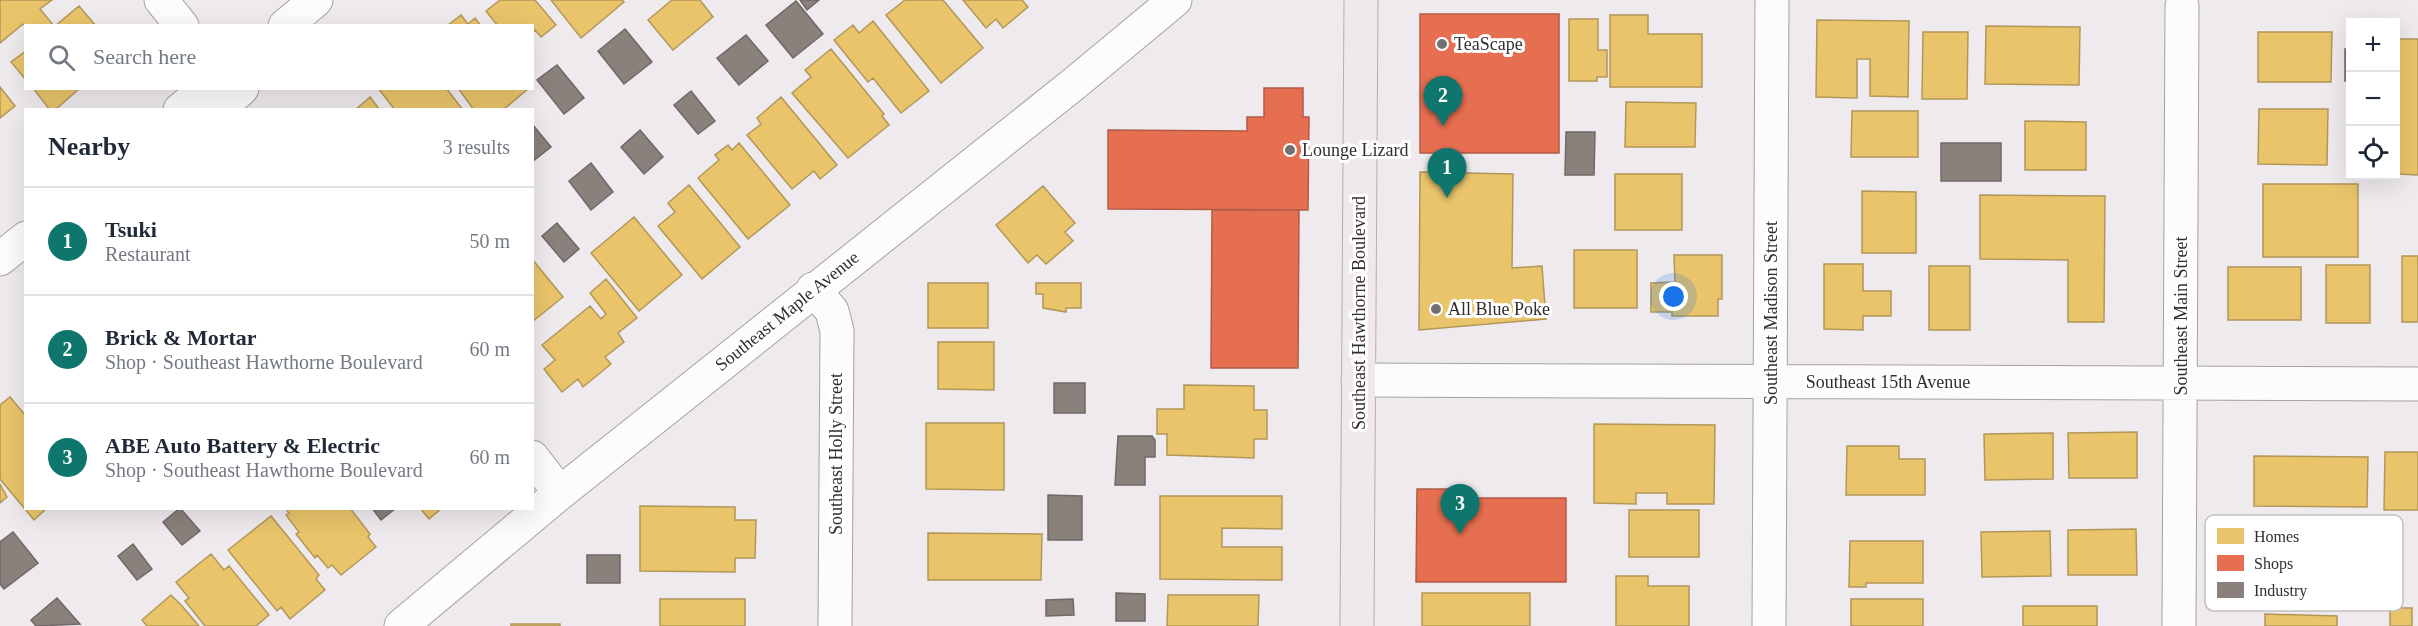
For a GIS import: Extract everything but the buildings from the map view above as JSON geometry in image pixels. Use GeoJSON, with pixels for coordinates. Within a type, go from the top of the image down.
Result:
{"type":"FeatureCollection","features":[{"type":"Feature","properties":{"kind":"main road","name":"Southeast Hawthorne Boulevard"},"geometry":{"type":"LineString","coordinates":[[1357,626],[1360,0]]}},
{"type":"Feature","properties":{"kind":"street"},"geometry":{"type":"LineString","coordinates":[[161,0],[180,24]]}},
{"type":"Feature","properties":{"kind":"street"},"geometry":{"type":"LineString","coordinates":[[287,24],[316,0]]}},
{"type":"Feature","properties":{"kind":"street","name":"Southeast Maple Avenue"},"geometry":{"type":"LineString","coordinates":[[401,626],[560,493],[813,289],[1076,83],[1175,0]]}},
{"type":"Feature","properties":{"kind":"street","name":"Southeast Madison Street"},"geometry":{"type":"LineString","coordinates":[[1769,626],[1772,0]]}},
{"type":"Feature","properties":{"kind":"street","name":"Southeast Main Street"},"geometry":{"type":"LineString","coordinates":[[2179,626],[2181,2]]}},
{"type":"Feature","properties":{"kind":"street"},"geometry":{"type":"LineString","coordinates":[[195,96],[220,99],[243,97]]}},
{"type":"Feature","properties":{"kind":"street"},"geometry":{"type":"LineString","coordinates":[[0,259],[24,240]]}},
{"type":"Feature","properties":{"kind":"street","name":"Southeast Holly Street"},"geometry":{"type":"LineString","coordinates":[[813,289],[832,311],[837,331],[835,626]]}},
{"type":"Feature","properties":{"kind":"street","name":"Southeast 15th Avenue"},"geometry":{"type":"LineString","coordinates":[[1358,380],[2418,384]]}},
{"type":"Feature","properties":{"kind":"street"},"geometry":{"type":"LineString","coordinates":[[534,460],[560,493]]}},
{"type":"Feature","properties":{"kind":"place","name":"TeaScape"},"geometry":{"type":"Point","coordinates":[1442,44]}},
{"type":"Feature","properties":{"kind":"place","name":"Brick & Mortar"},"geometry":{"type":"Point","coordinates":[1443,126]}},
{"type":"Feature","properties":{"kind":"place","name":"Lounge Lizard"},"geometry":{"type":"Point","coordinates":[1290,150]}},
{"type":"Feature","properties":{"kind":"place","name":"Tsuki"},"geometry":{"type":"Point","coordinates":[1447,198]}},
{"type":"Feature","properties":{"kind":"place","name":"All Blue Poke"},"geometry":{"type":"Point","coordinates":[1436,309]}},
{"type":"Feature","properties":{"kind":"place","name":"ABE Auto Battery & Electric"},"geometry":{"type":"Point","coordinates":[1460,534]}}]}
